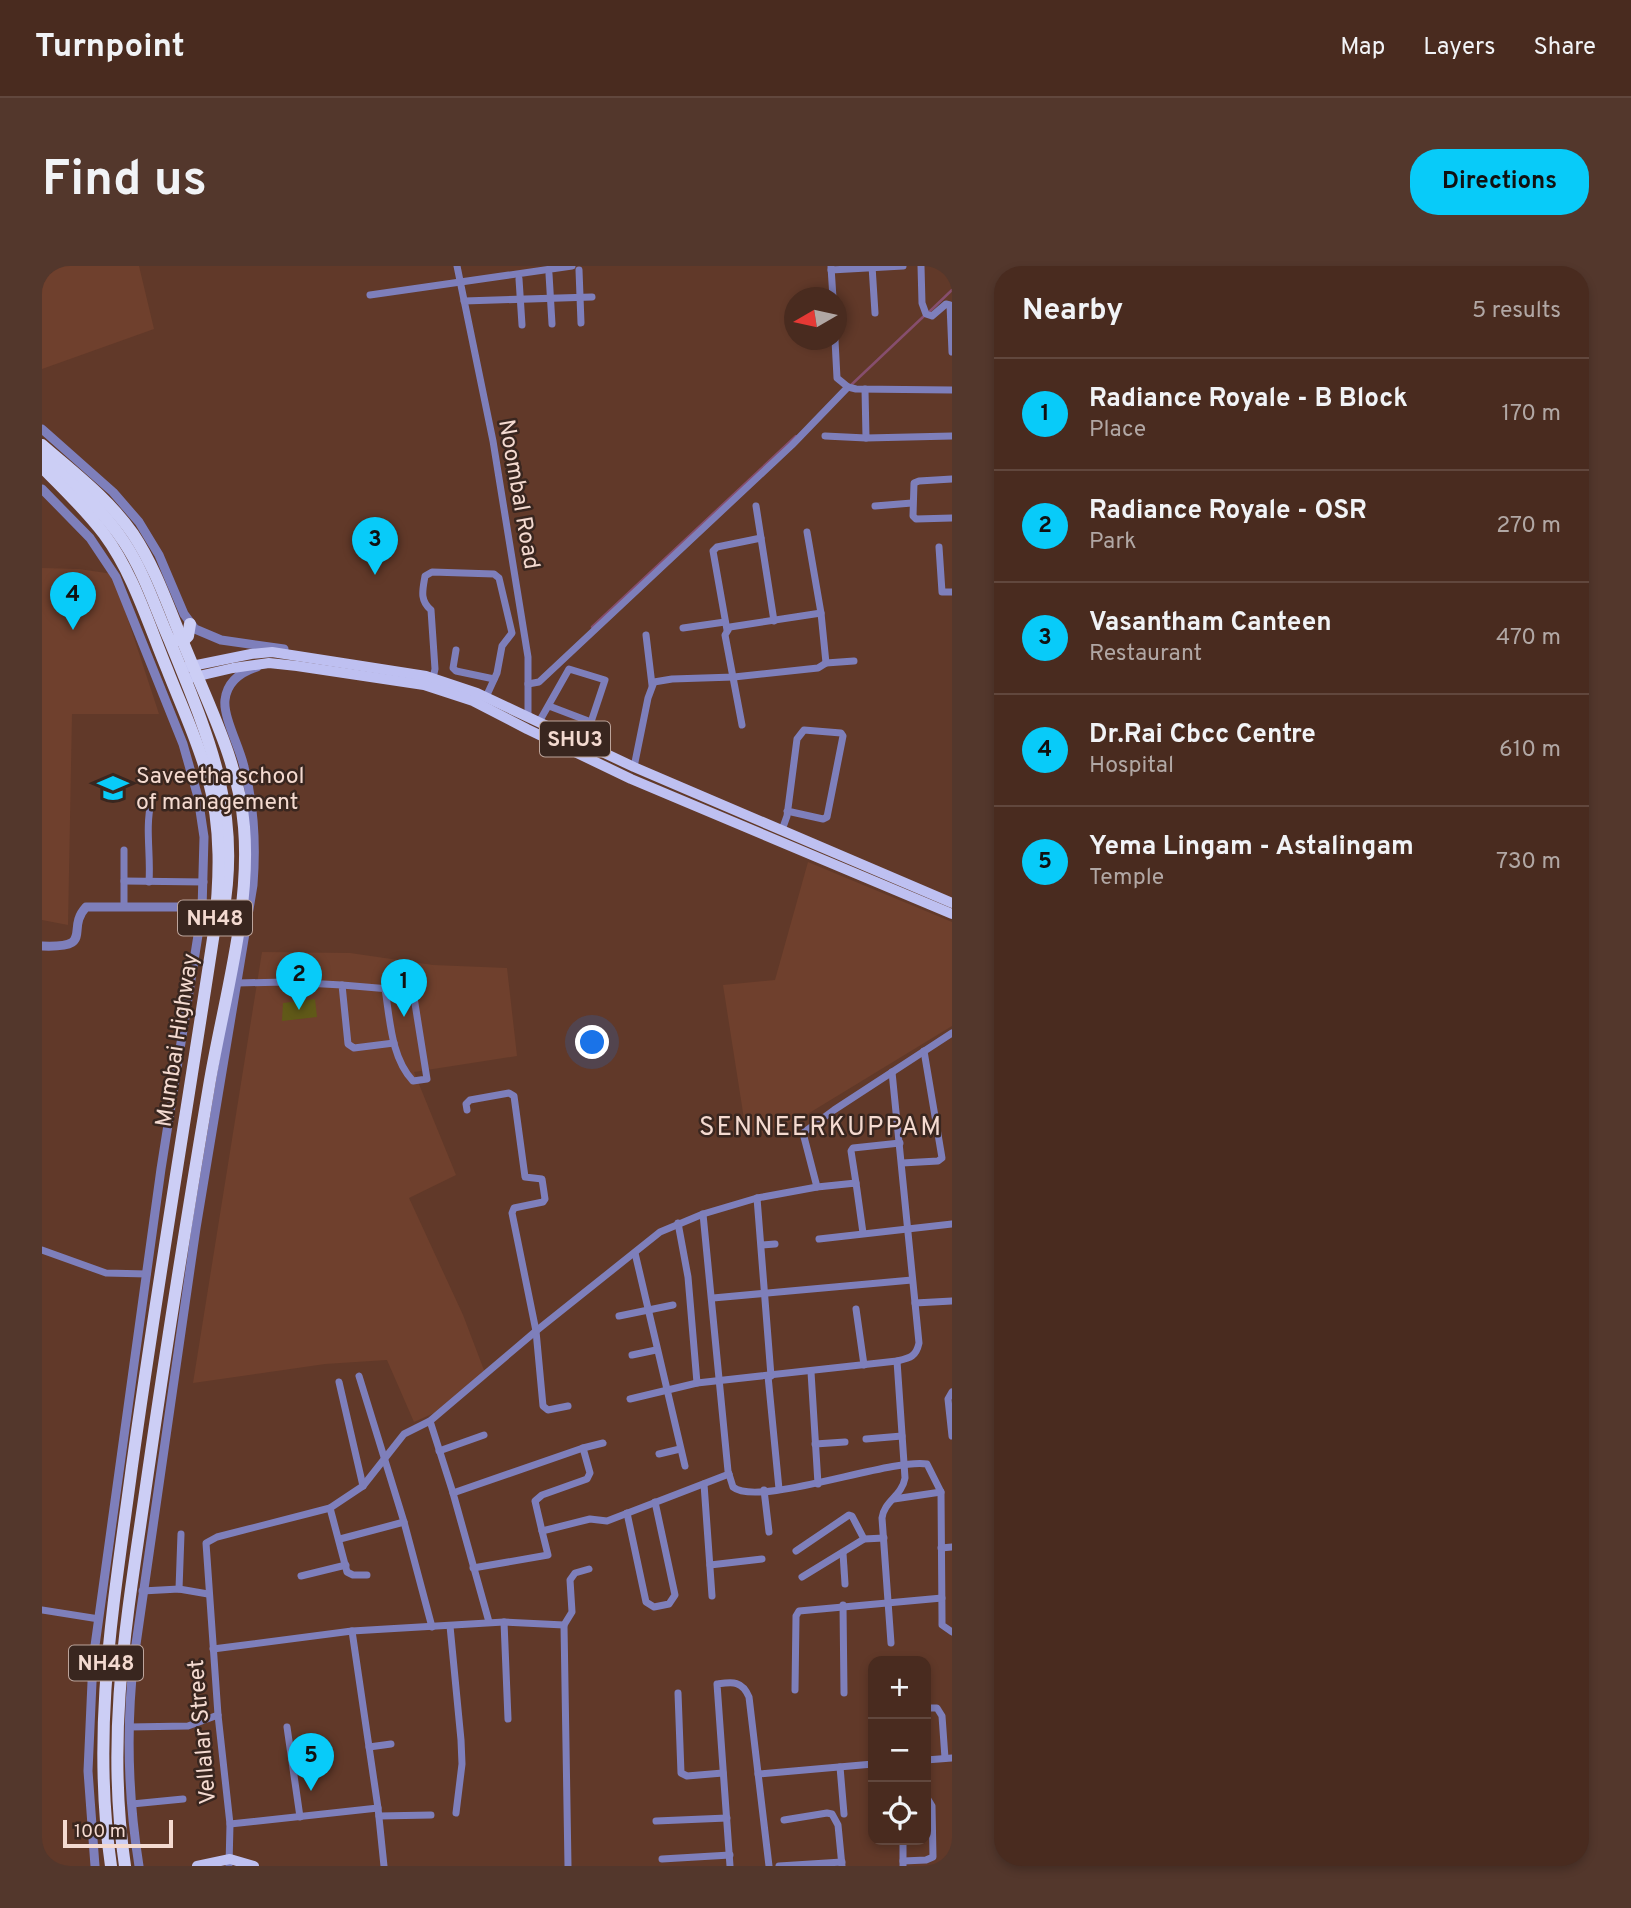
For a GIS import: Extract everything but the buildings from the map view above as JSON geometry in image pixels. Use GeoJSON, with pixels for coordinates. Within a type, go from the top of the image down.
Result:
{"type":"FeatureCollection","features":[{"type":"Feature","properties":{"kind":"highway","name":"NH48"},"geometry":{"type":"LineString","coordinates":[[42,445],[108,504],[133,534],[153,569],[212,713],[238,786],[244,824],[244,882],[195,1205],[153,1437],[122,1653],[118,1695],[117,1790],[125,1866]]}},
{"type":"Feature","properties":{"kind":"highway"},"geometry":{"type":"LineString","coordinates":[[42,458],[98,509],[125,543],[145,581],[178,629],[183,674],[216,761],[228,834],[229,869],[224,906],[203,998]]}},
{"type":"Feature","properties":{"kind":"highway","name":"Mumbai Highway"},"geometry":{"type":"LineString","coordinates":[[42,467],[90,517],[120,559],[133,585],[208,776],[216,825],[218,872],[214,932],[134,1410]]}},
{"type":"Feature","properties":{"kind":"highway","name":"NH48"},"geometry":{"type":"LineString","coordinates":[[111,1866],[103,1783],[103,1705],[108,1638],[138,1426],[134,1410]]}},
{"type":"Feature","properties":{"kind":"main road","name":"SHU3"},"geometry":{"type":"LineString","coordinates":[[183,674],[251,653],[272,652],[433,678],[486,697],[634,767],[952,903]]}},
{"type":"Feature","properties":{"kind":"main road","name":"SHU3"},"geometry":{"type":"LineString","coordinates":[[183,674],[245,665],[276,664],[424,685],[472,701],[631,779],[952,914]]}},
{"type":"Feature","properties":{"kind":"main road"},"geometry":{"type":"LineString","coordinates":[[197,1866],[232,1863],[254,1866]]}},
{"type":"Feature","properties":{"kind":"street","name":"Noombal Road"},"geometry":{"type":"LineString","coordinates":[[457,266],[493,441],[528,657],[527,729]]}},
{"type":"Feature","properties":{"kind":"street"},"geometry":{"type":"LineString","coordinates":[[832,287],[831,268],[903,266]]}},
{"type":"Feature","properties":{"kind":"street"},"geometry":{"type":"LineString","coordinates":[[921,266],[922,303],[926,314],[932,316],[946,304],[950,305],[952,352]]}},
{"type":"Feature","properties":{"kind":"street"},"geometry":{"type":"LineString","coordinates":[[872,267],[875,313]]}},
{"type":"Feature","properties":{"kind":"street"},"geometry":{"type":"LineString","coordinates":[[370,295],[575,268],[581,323]]}},
{"type":"Feature","properties":{"kind":"street"},"geometry":{"type":"LineString","coordinates":[[549,274],[552,324]]}},
{"type":"Feature","properties":{"kind":"street"},"geometry":{"type":"LineString","coordinates":[[519,278],[522,325]]}},
{"type":"Feature","properties":{"kind":"street"},"geometry":{"type":"LineString","coordinates":[[464,301],[592,297]]}},
{"type":"Feature","properties":{"kind":"street"},"geometry":{"type":"LineString","coordinates":[[836,350],[837,378],[849,387],[952,390]]}},
{"type":"Feature","properties":{"kind":"street"},"geometry":{"type":"LineString","coordinates":[[528,684],[538,682],[792,445],[849,387]]}},
{"type":"Feature","properties":{"kind":"street"},"geometry":{"type":"LineString","coordinates":[[865,389],[866,438]]}},
{"type":"Feature","properties":{"kind":"street"},"geometry":{"type":"LineString","coordinates":[[42,429],[113,492],[139,522],[159,555],[178,629],[195,629],[211,637],[274,647],[304,656]]}},
{"type":"Feature","properties":{"kind":"street"},"geometry":{"type":"LineString","coordinates":[[825,436],[952,436]]}},
{"type":"Feature","properties":{"kind":"street"},"geometry":{"type":"LineString","coordinates":[[952,479],[914,483],[912,503],[913,516],[916,519],[952,518]]}},
{"type":"Feature","properties":{"kind":"street"},"geometry":{"type":"LineString","coordinates":[[42,489],[90,538],[109,564],[176,726],[193,777],[204,837],[202,907],[147,1274],[134,1410],[99,1619],[90,1691],[89,1809],[96,1866]]}},
{"type":"Feature","properties":{"kind":"street"},"geometry":{"type":"LineString","coordinates":[[875,506],[912,503]]}},
{"type":"Feature","properties":{"kind":"street"},"geometry":{"type":"LineString","coordinates":[[756,506],[774,621]]}},
{"type":"Feature","properties":{"kind":"street"},"geometry":{"type":"LineString","coordinates":[[807,532],[821,613],[826,663]]}},
{"type":"Feature","properties":{"kind":"street"},"geometry":{"type":"LineString","coordinates":[[742,725],[713,551],[717,547],[761,538]]}},
{"type":"Feature","properties":{"kind":"street"},"geometry":{"type":"LineString","coordinates":[[939,547],[942,592],[952,592]]}},
{"type":"Feature","properties":{"kind":"street"},"geometry":{"type":"LineString","coordinates":[[433,678],[435,670],[430,610],[424,604],[422,596],[425,576],[432,572],[490,573],[499,578],[511,629],[510,637],[502,646],[494,679],[486,697]]}},
{"type":"Feature","properties":{"kind":"street"},"geometry":{"type":"LineString","coordinates":[[683,628],[730,627],[821,613]]}},
{"type":"Feature","properties":{"kind":"street"},"geometry":{"type":"LineString","coordinates":[[634,767],[652,685],[646,635]]}},
{"type":"Feature","properties":{"kind":"street"},"geometry":{"type":"LineString","coordinates":[[456,650],[453,668],[456,671],[494,679]]}},
{"type":"Feature","properties":{"kind":"street"},"geometry":{"type":"LineString","coordinates":[[652,685],[654,682],[672,679],[734,677],[818,668],[826,663],[854,661]]}},
{"type":"Feature","properties":{"kind":"street"},"geometry":{"type":"LineString","coordinates":[[139,1866],[132,1804],[129,1727],[131,1682],[195,1205],[253,885],[254,829],[245,769],[225,702],[228,689],[237,677],[251,669],[276,664]]}},
{"type":"Feature","properties":{"kind":"street"},"geometry":{"type":"LineString","coordinates":[[539,722],[569,669],[605,680],[591,722],[549,706]]}},
{"type":"Feature","properties":{"kind":"street"},"geometry":{"type":"LineString","coordinates":[[782,830],[788,811],[800,733],[803,730],[841,733],[844,736],[827,817],[823,819],[788,811]]}},
{"type":"Feature","properties":{"kind":"street"},"geometry":{"type":"LineString","coordinates":[[149,882],[148,818],[151,803]]}},
{"type":"Feature","properties":{"kind":"street"},"geometry":{"type":"LineString","coordinates":[[124,850],[124,905]]}},
{"type":"Feature","properties":{"kind":"street"},"geometry":{"type":"LineString","coordinates":[[124,881],[204,882]]}},
{"type":"Feature","properties":{"kind":"street"},"geometry":{"type":"LineString","coordinates":[[42,946],[61,947],[76,939],[82,912],[86,907],[202,907]]}},
{"type":"Feature","properties":{"kind":"street"},"geometry":{"type":"LineString","coordinates":[[237,984],[342,985],[413,990],[427,1079],[413,1081],[404,1072],[394,1043],[385,989]]}},
{"type":"Feature","properties":{"kind":"street"},"geometry":{"type":"LineString","coordinates":[[342,985],[348,1044],[354,1048],[394,1043]]}},
{"type":"Feature","properties":{"kind":"street"},"geometry":{"type":"LineString","coordinates":[[817,1187],[803,1133],[952,1033]]}},
{"type":"Feature","properties":{"kind":"street"},"geometry":{"type":"LineString","coordinates":[[902,1163],[938,1161],[942,1158],[924,1051]]}},
{"type":"Feature","properties":{"kind":"street"},"geometry":{"type":"LineString","coordinates":[[630,1399],[697,1383],[897,1361],[912,1358],[917,1352],[919,1343],[892,1072]]}},
{"type":"Feature","properties":{"kind":"street"},"geometry":{"type":"LineString","coordinates":[[467,1110],[466,1104],[470,1100],[509,1093],[514,1096],[525,1177],[542,1179],[545,1199],[543,1202],[514,1208],[512,1213],[536,1331],[543,1406],[548,1410],[568,1406]]}},
{"type":"Feature","properties":{"kind":"street"},"geometry":{"type":"LineString","coordinates":[[863,1233],[851,1151],[853,1147],[900,1143]]}},
{"type":"Feature","properties":{"kind":"street"},"geometry":{"type":"LineString","coordinates":[[368,1575],[350,1574],[331,1508],[363,1486],[404,1434],[429,1421],[660,1232],[703,1214],[757,1198],[856,1183]]}},
{"type":"Feature","properties":{"kind":"street"},"geometry":{"type":"LineString","coordinates":[[757,1198],[779,1489]]}},
{"type":"Feature","properties":{"kind":"street"},"geometry":{"type":"LineString","coordinates":[[703,1214],[729,1474],[733,1488],[738,1491],[779,1489],[818,1484],[904,1464],[927,1464],[941,1492],[942,1625],[952,1632]]}},
{"type":"Feature","properties":{"kind":"street"},"geometry":{"type":"LineString","coordinates":[[678,1223],[688,1277],[697,1383]]}},
{"type":"Feature","properties":{"kind":"street"},"geometry":{"type":"LineString","coordinates":[[819,1239],[952,1224]]}},
{"type":"Feature","properties":{"kind":"street"},"geometry":{"type":"LineString","coordinates":[[762,1245],[775,1244]]}},
{"type":"Feature","properties":{"kind":"street"},"geometry":{"type":"LineString","coordinates":[[42,1250],[106,1273],[147,1274]]}},
{"type":"Feature","properties":{"kind":"street"},"geometry":{"type":"LineString","coordinates":[[635,1253],[685,1466]]}},
{"type":"Feature","properties":{"kind":"street"},"geometry":{"type":"LineString","coordinates":[[713,1298],[912,1280]]}},
{"type":"Feature","properties":{"kind":"street"},"geometry":{"type":"LineString","coordinates":[[915,1303],[952,1301]]}},
{"type":"Feature","properties":{"kind":"street"},"geometry":{"type":"LineString","coordinates":[[618,1316],[673,1305]]}},
{"type":"Feature","properties":{"kind":"street"},"geometry":{"type":"LineString","coordinates":[[856,1309],[863,1365]]}},
{"type":"Feature","properties":{"kind":"street"},"geometry":{"type":"LineString","coordinates":[[632,1355],[656,1350]]}},
{"type":"Feature","properties":{"kind":"street"},"geometry":{"type":"LineString","coordinates":[[891,1643],[883,1509],[904,1484],[897,1361]]}},
{"type":"Feature","properties":{"kind":"street"},"geometry":{"type":"LineString","coordinates":[[811,1372],[818,1484]]}},
{"type":"Feature","properties":{"kind":"street"},"geometry":{"type":"LineString","coordinates":[[359,1376],[404,1522],[432,1627]]}},
{"type":"Feature","properties":{"kind":"street"},"geometry":{"type":"LineString","coordinates":[[339,1382],[363,1486]]}},
{"type":"Feature","properties":{"kind":"street"},"geometry":{"type":"LineString","coordinates":[[952,1392],[948,1399],[952,1436]]}},
{"type":"Feature","properties":{"kind":"street"},"geometry":{"type":"LineString","coordinates":[[429,1421],[453,1493],[489,1622]]}},
{"type":"Feature","properties":{"kind":"street"},"geometry":{"type":"LineString","coordinates":[[439,1451],[484,1435]]}},
{"type":"Feature","properties":{"kind":"street"},"geometry":{"type":"LineString","coordinates":[[866,1439],[902,1436]]}},
{"type":"Feature","properties":{"kind":"street"},"geometry":{"type":"LineString","coordinates":[[815,1444],[845,1441]]}},
{"type":"Feature","properties":{"kind":"street"},"geometry":{"type":"LineString","coordinates":[[453,1493],[603,1443]]}},
{"type":"Feature","properties":{"kind":"street"},"geometry":{"type":"LineString","coordinates":[[473,1568],[548,1555],[535,1501],[541,1494],[587,1479],[590,1473],[583,1448]]}},
{"type":"Feature","properties":{"kind":"street"},"geometry":{"type":"LineString","coordinates":[[659,1454],[680,1449]]}},
{"type":"Feature","properties":{"kind":"street"},"geometry":{"type":"LineString","coordinates":[[542,1531],[590,1519],[607,1521],[729,1474]]}},
{"type":"Feature","properties":{"kind":"street"},"geometry":{"type":"LineString","coordinates":[[704,1484],[712,1597]]}},
{"type":"Feature","properties":{"kind":"street"},"geometry":{"type":"LineString","coordinates":[[764,1490],[769,1532]]}},
{"type":"Feature","properties":{"kind":"street"},"geometry":{"type":"LineString","coordinates":[[894,1499],[941,1492]]}},
{"type":"Feature","properties":{"kind":"street"},"geometry":{"type":"LineString","coordinates":[[627,1513],[646,1602],[654,1607],[669,1604],[675,1595],[655,1502]]}},
{"type":"Feature","properties":{"kind":"street","name":"Vellalar Street"},"geometry":{"type":"LineString","coordinates":[[232,1863],[208,1594],[206,1543],[217,1537],[331,1508]]}},
{"type":"Feature","properties":{"kind":"street"},"geometry":{"type":"LineString","coordinates":[[796,1550],[849,1516],[852,1516],[863,1539]]}},
{"type":"Feature","properties":{"kind":"street"},"geometry":{"type":"LineString","coordinates":[[340,1539],[404,1522]]}},
{"type":"Feature","properties":{"kind":"street"},"geometry":{"type":"LineString","coordinates":[[179,1590],[181,1534]]}},
{"type":"Feature","properties":{"kind":"street"},"geometry":{"type":"LineString","coordinates":[[802,1577],[863,1539],[884,1538]]}},
{"type":"Feature","properties":{"kind":"street"},"geometry":{"type":"LineString","coordinates":[[941,1548],[952,1547]]}},
{"type":"Feature","properties":{"kind":"street"},"geometry":{"type":"LineString","coordinates":[[843,1553],[845,1584]]}},
{"type":"Feature","properties":{"kind":"street"},"geometry":{"type":"LineString","coordinates":[[710,1564],[762,1559]]}},
{"type":"Feature","properties":{"kind":"street"},"geometry":{"type":"LineString","coordinates":[[301,1576],[346,1565]]}},
{"type":"Feature","properties":{"kind":"street"},"geometry":{"type":"LineString","coordinates":[[568,1866],[564,1625],[572,1612],[570,1580],[575,1573],[589,1569]]}},
{"type":"Feature","properties":{"kind":"street"},"geometry":{"type":"LineString","coordinates":[[142,1591],[179,1590],[208,1594]]}},
{"type":"Feature","properties":{"kind":"street"},"geometry":{"type":"LineString","coordinates":[[795,1690],[797,1613],[805,1609],[952,1594]]}},
{"type":"Feature","properties":{"kind":"street"},"geometry":{"type":"LineString","coordinates":[[843,1605],[844,1693]]}},
{"type":"Feature","properties":{"kind":"street"},"geometry":{"type":"LineString","coordinates":[[42,1610],[99,1619]]}},
{"type":"Feature","properties":{"kind":"street"},"geometry":{"type":"LineString","coordinates":[[213,1649],[352,1631],[489,1622],[564,1625]]}},
{"type":"Feature","properties":{"kind":"street"},"geometry":{"type":"LineString","coordinates":[[504,1622],[508,1719]]}},
{"type":"Feature","properties":{"kind":"street"},"geometry":{"type":"LineString","coordinates":[[450,1626],[462,1764],[456,1813]]}},
{"type":"Feature","properties":{"kind":"street"},"geometry":{"type":"LineString","coordinates":[[352,1631],[379,1812],[384,1866]]}},
{"type":"Feature","properties":{"kind":"street"},"geometry":{"type":"LineString","coordinates":[[730,1866],[717,1684],[735,1682],[746,1688],[749,1697],[769,1866]]}},
{"type":"Feature","properties":{"kind":"street"},"geometry":{"type":"LineString","coordinates":[[678,1693],[681,1773],[687,1776],[723,1773]]}},
{"type":"Feature","properties":{"kind":"street"},"geometry":{"type":"LineString","coordinates":[[931,1708],[937,1709],[942,1716],[948,1758]]}},
{"type":"Feature","properties":{"kind":"street"},"geometry":{"type":"LineString","coordinates":[[129,1727],[188,1726],[218,1715]]}},
{"type":"Feature","properties":{"kind":"street"},"geometry":{"type":"LineString","coordinates":[[287,1727],[300,1817]]}},
{"type":"Feature","properties":{"kind":"street"},"geometry":{"type":"LineString","coordinates":[[369,1747],[391,1744]]}},
{"type":"Feature","properties":{"kind":"street"},"geometry":{"type":"LineString","coordinates":[[758,1774],[868,1764]]}},
{"type":"Feature","properties":{"kind":"street"},"geometry":{"type":"LineString","coordinates":[[840,1767],[844,1814]]}},
{"type":"Feature","properties":{"kind":"street"},"geometry":{"type":"LineString","coordinates":[[132,1804],[183,1799]]}},
{"type":"Feature","properties":{"kind":"street"},"geometry":{"type":"LineString","coordinates":[[903,1845],[903,1863],[930,1859],[934,1854],[931,1804]]}},
{"type":"Feature","properties":{"kind":"street"},"geometry":{"type":"LineString","coordinates":[[230,1824],[379,1812],[431,1815]]}},
{"type":"Feature","properties":{"kind":"street"},"geometry":{"type":"LineString","coordinates":[[779,1866],[842,1864],[838,1825],[832,1814],[784,1820]]}},
{"type":"Feature","properties":{"kind":"street"},"geometry":{"type":"LineString","coordinates":[[656,1821],[727,1818]]}},
{"type":"Feature","properties":{"kind":"street"},"geometry":{"type":"LineString","coordinates":[[662,1859],[730,1855]]}},
{"type":"Feature","properties":{"kind":"shaded area"},"geometry":{"type":"Polygon","coordinates":[[[42,266],[139,266],[154,329],[42,369],[42,266]]]}},
{"type":"Feature","properties":{"kind":"shaded area"},"geometry":{"type":"Polygon","coordinates":[[[42,568],[79,569],[113,574],[159,714],[72,714],[68,925],[42,920],[42,568]]]}},
{"type":"Feature","properties":{"kind":"shaded area"},"geometry":{"type":"Polygon","coordinates":[[[808,862],[952,922],[952,1026],[801,1118],[747,1138],[723,985],[775,980],[808,862]]]}},
{"type":"Feature","properties":{"kind":"shaded area"},"geometry":{"type":"Polygon","coordinates":[[[262,952],[350,953],[433,965],[507,968],[517,1056],[414,1072],[456,1175],[409,1198],[463,1315],[487,1378],[452,1405],[414,1422],[387,1360],[325,1364],[193,1383],[262,952]]]}},
{"type":"Feature","properties":{"kind":"shaded area"},"geometry":{"type":"Polygon","coordinates":[[[315,999],[317,1017],[282,1021],[283,1003],[315,999]]]}},
{"type":"Feature","properties":{"kind":"waterway"},"geometry":{"type":"LineString","coordinates":[[929,312],[952,290]]}},
{"type":"Feature","properties":{"kind":"waterway"},"geometry":{"type":"LineString","coordinates":[[850,386],[924,316]]}},
{"type":"Feature","properties":{"kind":"waterway"},"geometry":{"type":"LineString","coordinates":[[592,627],[796,436]]}},
{"type":"Feature","properties":{"kind":"place","name":"Vasantham Canteen"},"geometry":{"type":"Point","coordinates":[375,575]}},
{"type":"Feature","properties":{"kind":"place","name":"Dr.Rai Cbcc Centre"},"geometry":{"type":"Point","coordinates":[73,630]}},
{"type":"Feature","properties":{"kind":"place","name":"Saveetha school of management"},"geometry":{"type":"Point","coordinates":[113,788]}},
{"type":"Feature","properties":{"kind":"place","name":"Radiance Royale - OSR"},"geometry":{"type":"Point","coordinates":[299,1010]}},
{"type":"Feature","properties":{"kind":"place","name":"Radiance Royale - B Block"},"geometry":{"type":"Point","coordinates":[404,1017]}},
{"type":"Feature","properties":{"kind":"place","name":"Yema Lingam - Astalingam"},"geometry":{"type":"Point","coordinates":[311,1791]}},
{"type":"Feature","properties":{"kind":"district","name":"SENNEERKUPPAM"},"geometry":{"type":"Point","coordinates":[821,1126]}}]}
